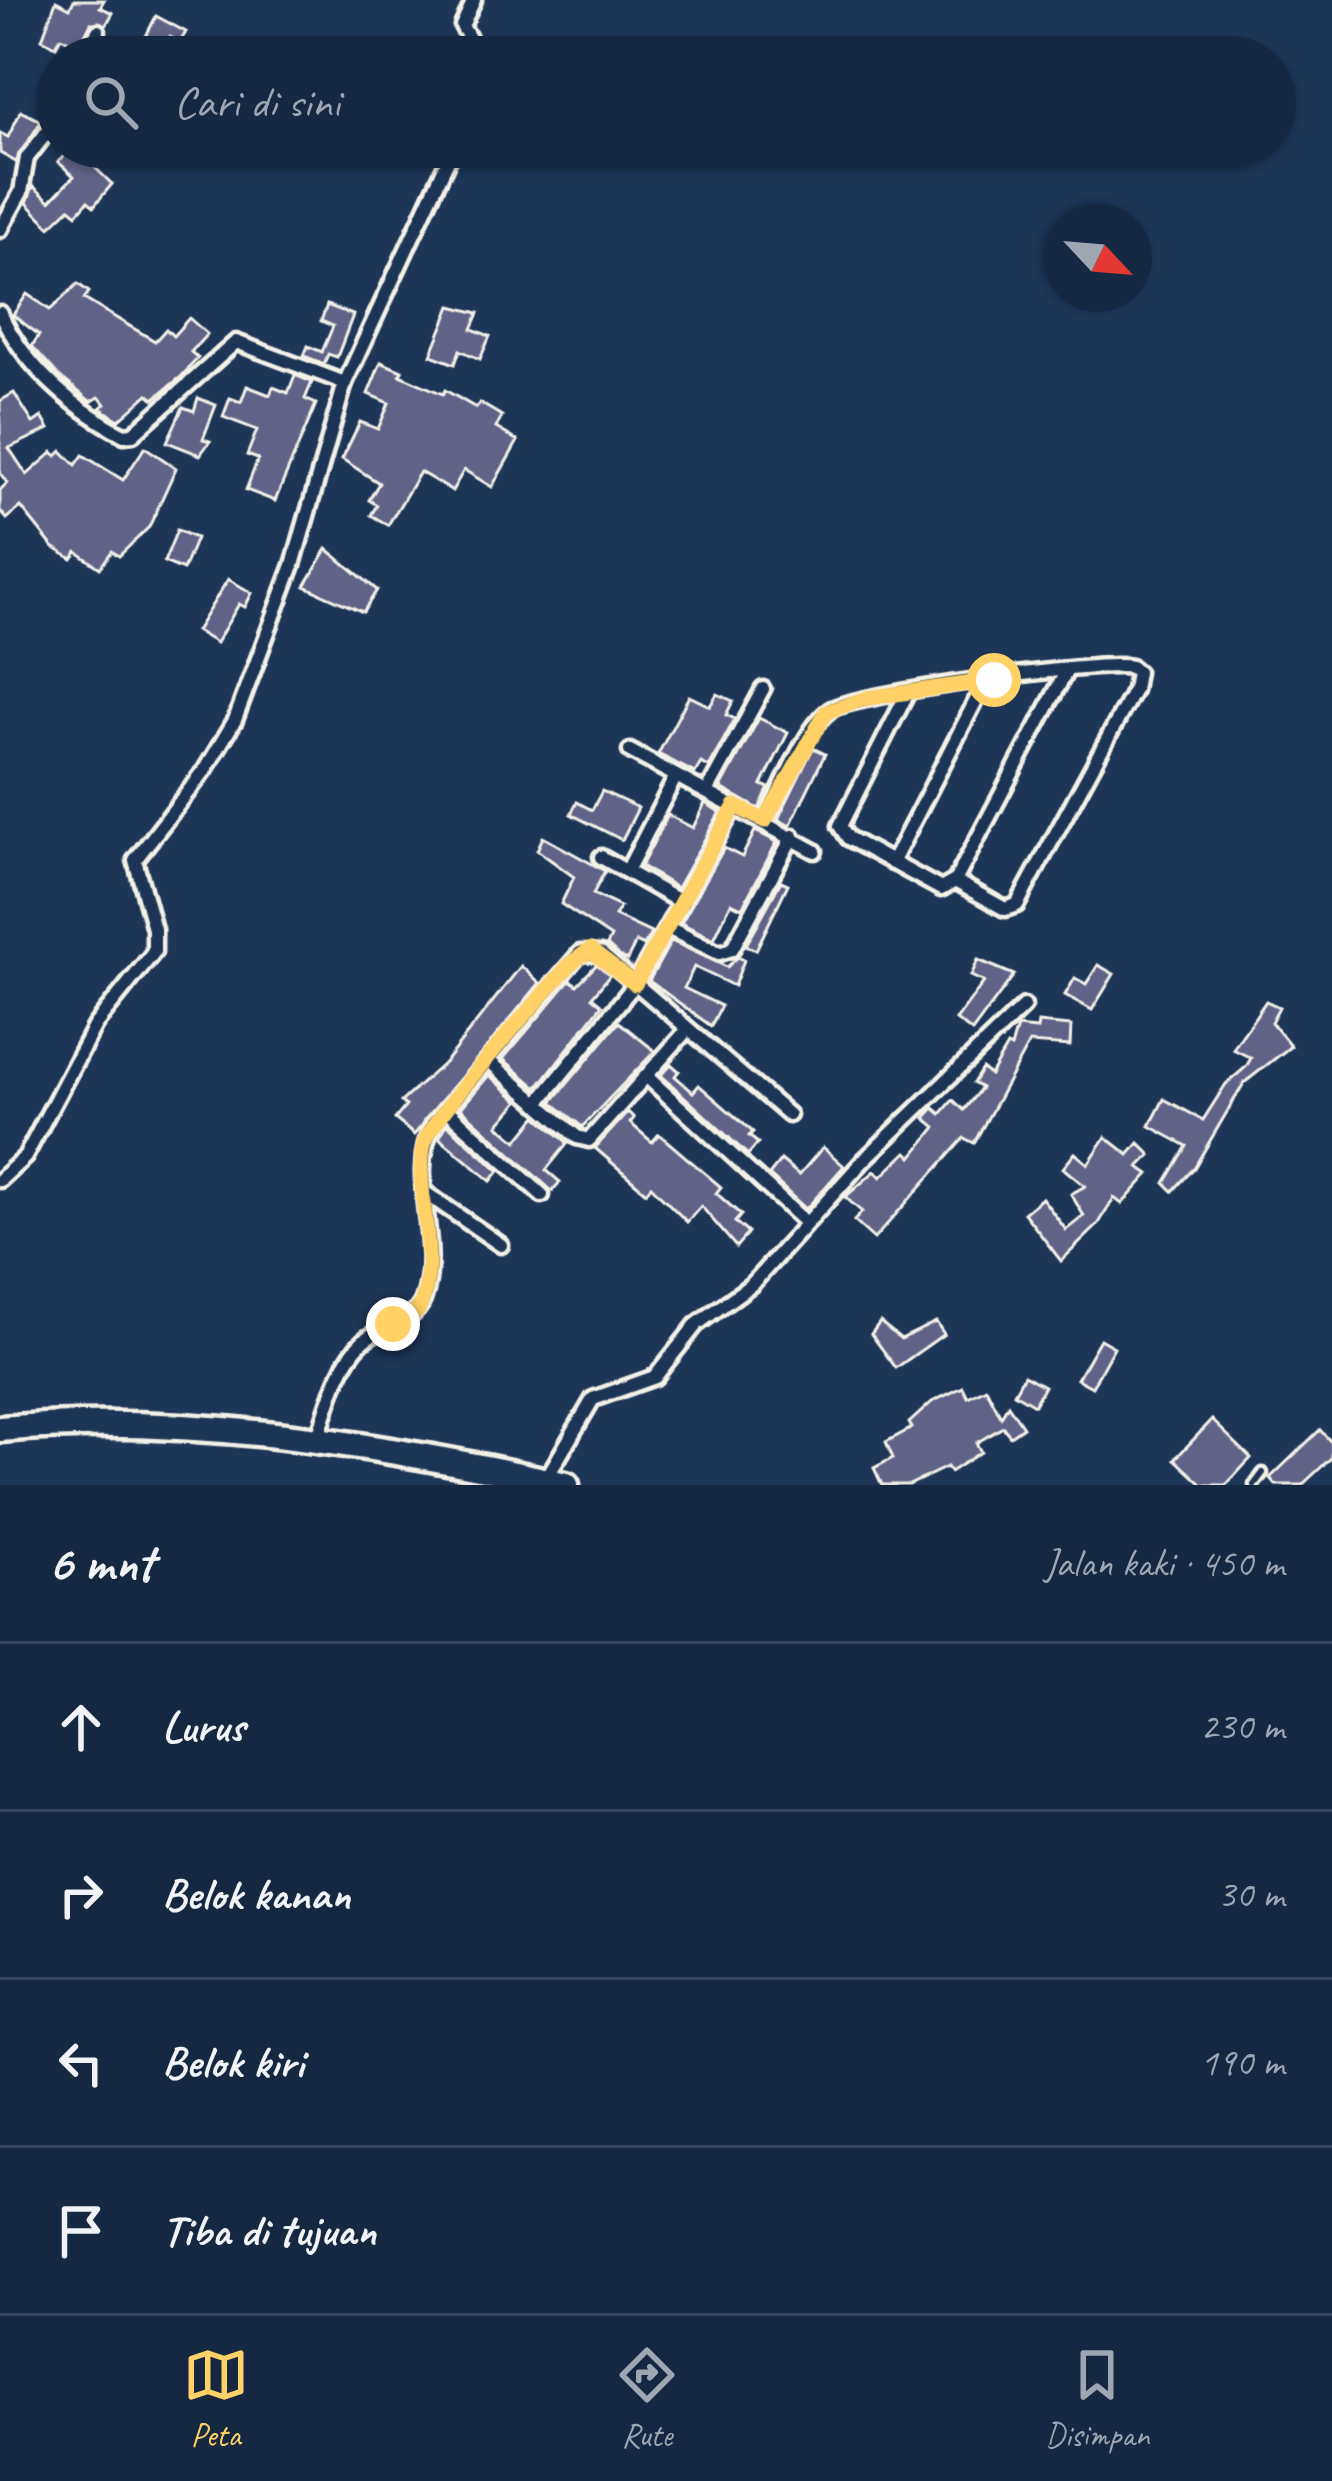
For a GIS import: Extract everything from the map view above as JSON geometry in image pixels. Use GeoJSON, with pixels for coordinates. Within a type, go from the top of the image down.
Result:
{"type":"FeatureCollection","features":[{"type":"Feature","properties":{"kind":"highway"},"geometry":{"type":"LineString","coordinates":[[0,1429],[94,1421],[316,1443],[556,1483]]}},
{"type":"Feature","properties":{"kind":"street"},"geometry":{"type":"LineString","coordinates":[[468,36],[462,26],[473,0]]}},
{"type":"Feature","properties":{"kind":"street"},"geometry":{"type":"LineString","coordinates":[[96,36],[98,31]]}},
{"type":"Feature","properties":{"kind":"street"},"geometry":{"type":"LineString","coordinates":[[0,230],[21,192],[27,158],[36,146]]}},
{"type":"Feature","properties":{"kind":"street"},"geometry":{"type":"LineString","coordinates":[[0,1180],[26,1156],[95,1025],[154,952],[154,929],[135,860],[205,770],[235,720],[293,565],[345,383],[444,168]]}},
{"type":"Feature","properties":{"kind":"street"},"geometry":{"type":"LineString","coordinates":[[0,314],[16,347],[44,380],[124,435],[134,434],[236,342],[345,383]]}},
{"type":"Feature","properties":{"kind":"street"},"geometry":{"type":"LineString","coordinates":[[765,821],[826,712],[908,692],[986,681],[1124,665],[1137,672],[1138,680],[1017,905],[1005,909],[955,881]]}},
{"type":"Feature","properties":{"kind":"street"},"geometry":{"type":"LineString","coordinates":[[908,692],[840,826],[848,838],[941,889],[955,881],[1066,672]]}},
{"type":"Feature","properties":{"kind":"street"},"geometry":{"type":"LineString","coordinates":[[892,863],[986,681]]}},
{"type":"Feature","properties":{"kind":"street"},"geometry":{"type":"LineString","coordinates":[[707,792],[763,689]]}},
{"type":"Feature","properties":{"kind":"street"},"geometry":{"type":"LineString","coordinates":[[630,751],[815,851]]}},
{"type":"Feature","properties":{"kind":"street"},"geometry":{"type":"LineString","coordinates":[[627,871],[676,776]]}},
{"type":"Feature","properties":{"kind":"street"},"geometry":{"type":"LineString","coordinates":[[538,1103],[635,984],[735,806]]}},
{"type":"Feature","properties":{"kind":"street"},"geometry":{"type":"LineString","coordinates":[[668,928],[719,953],[732,949],[793,836]]}},
{"type":"Feature","properties":{"kind":"street"},"geometry":{"type":"LineString","coordinates":[[601,857],[682,903]]}},
{"type":"Feature","properties":{"kind":"street"},"geometry":{"type":"LineString","coordinates":[[316,1443],[352,1354],[378,1331],[408,1318],[424,1298],[428,1273],[424,1142],[446,1109],[580,953],[602,954],[789,1115]]}},
{"type":"Feature","properties":{"kind":"street"},"geometry":{"type":"LineString","coordinates":[[556,1483],[593,1399],[655,1377],[696,1325],[752,1284],[806,1222],[1024,1006]]}},
{"type":"Feature","properties":{"kind":"street"},"geometry":{"type":"LineString","coordinates":[[489,1061],[577,1137],[589,1140],[687,1030]]}},
{"type":"Feature","properties":{"kind":"street"},"geometry":{"type":"LineString","coordinates":[[647,1076],[806,1222]]}},
{"type":"Feature","properties":{"kind":"street"},"geometry":{"type":"LineString","coordinates":[[446,1109],[542,1195]]}},
{"type":"Feature","properties":{"kind":"street"},"geometry":{"type":"LineString","coordinates":[[424,1192],[501,1245]]}},
{"type":"Feature","properties":{"kind":"lane"},"geometry":{"type":"LineString","coordinates":[[1253,1485],[1263,1473]]}},
{"type":"Feature","properties":{"kind":"building"},"geometry":{"type":"Polygon","coordinates":[[[74,0],[104,0],[100,7],[113,13],[106,25],[91,23],[84,36],[43,36],[56,1],[70,8],[74,0]]]}},
{"type":"Feature","properties":{"kind":"building"},"geometry":{"type":"Polygon","coordinates":[[[156,16],[186,32],[184,36],[146,36],[156,16]]]}},
{"type":"Feature","properties":{"kind":"building"},"geometry":{"type":"Polygon","coordinates":[[[21,111],[36,118],[36,129],[16,162],[0,153],[0,133],[8,137],[21,111]]]}},
{"type":"Feature","properties":{"kind":"building"},"geometry":{"type":"Polygon","coordinates":[[[65,168],[96,168],[112,184],[94,206],[88,201],[77,214],[70,208],[50,227],[27,203],[33,186],[50,201],[74,176],[65,168]]]}},
{"type":"Feature","properties":{"kind":"building"},"geometry":{"type":"Polygon","coordinates":[[[78,284],[89,292],[84,299],[155,341],[166,329],[173,336],[189,318],[207,334],[191,352],[198,358],[181,377],[154,399],[148,394],[119,420],[100,408],[105,404],[99,397],[91,402],[59,376],[32,346],[39,335],[13,315],[27,294],[50,310],[78,284]]]}},
{"type":"Feature","properties":{"kind":"building"},"geometry":{"type":"Polygon","coordinates":[[[327,305],[353,315],[337,357],[328,354],[324,364],[304,356],[308,346],[322,352],[333,326],[321,321],[327,305]]]}},
{"type":"Feature","properties":{"kind":"building"},"geometry":{"type":"Polygon","coordinates":[[[451,306],[479,313],[472,329],[490,336],[480,359],[460,350],[455,364],[431,355],[451,306]]]}},
{"type":"Feature","properties":{"kind":"building"},"geometry":{"type":"Polygon","coordinates":[[[381,362],[402,371],[400,375],[443,394],[445,390],[476,408],[480,403],[502,416],[496,428],[518,441],[492,487],[464,470],[452,491],[420,472],[388,525],[371,515],[377,505],[369,500],[379,483],[342,459],[360,422],[378,429],[389,403],[368,394],[381,362]]]}},
{"type":"Feature","properties":{"kind":"building"},"geometry":{"type":"Polygon","coordinates":[[[295,375],[312,382],[305,399],[316,404],[275,501],[246,490],[258,459],[247,455],[257,430],[223,417],[230,398],[241,402],[247,386],[270,395],[273,387],[288,393],[295,375]]]}},
{"type":"Feature","properties":{"kind":"building"},"geometry":{"type":"Polygon","coordinates":[[[14,393],[33,423],[42,417],[49,429],[9,448],[27,475],[53,452],[57,456],[62,451],[76,465],[83,455],[123,480],[145,447],[176,468],[149,527],[119,556],[112,551],[100,568],[77,552],[72,559],[53,547],[21,507],[7,519],[0,511],[0,490],[7,483],[0,473],[0,401],[14,393]]]}},
{"type":"Feature","properties":{"kind":"building"},"geometry":{"type":"Polygon","coordinates":[[[198,398],[216,405],[203,439],[210,441],[200,455],[167,442],[183,407],[194,411],[198,398]]]}},
{"type":"Feature","properties":{"kind":"building"},"geometry":{"type":"Polygon","coordinates":[[[177,530],[196,538],[183,570],[164,562],[177,530]]]}},
{"type":"Feature","properties":{"kind":"building"},"geometry":{"type":"Polygon","coordinates":[[[327,549],[377,590],[363,612],[305,586],[327,549]]]}},
{"type":"Feature","properties":{"kind":"building"},"geometry":{"type":"Polygon","coordinates":[[[228,579],[252,593],[245,607],[239,604],[216,643],[196,631],[228,579]]]}},
{"type":"Feature","properties":{"kind":"building"},"geometry":{"type":"Polygon","coordinates":[[[717,694],[733,701],[726,715],[735,719],[709,767],[701,763],[695,773],[658,754],[689,696],[710,706],[717,694]]]}},
{"type":"Feature","properties":{"kind":"building"},"geometry":{"type":"Polygon","coordinates":[[[759,718],[788,733],[762,785],[769,788],[759,809],[721,788],[759,718]]]}},
{"type":"Feature","properties":{"kind":"building"},"geometry":{"type":"Polygon","coordinates":[[[813,748],[825,754],[790,826],[778,819],[813,748]]]}},
{"type":"Feature","properties":{"kind":"building"},"geometry":{"type":"Polygon","coordinates":[[[602,791],[638,808],[622,840],[571,814],[577,802],[592,810],[602,791]]]}},
{"type":"Feature","properties":{"kind":"building"},"geometry":{"type":"Polygon","coordinates":[[[705,803],[720,812],[677,888],[641,866],[668,815],[693,828],[705,803]]]}},
{"type":"Feature","properties":{"kind":"building"},"geometry":{"type":"Polygon","coordinates":[[[755,831],[777,842],[742,908],[731,903],[714,939],[681,923],[724,848],[742,857],[755,831]]]}},
{"type":"Feature","properties":{"kind":"building"},"geometry":{"type":"Polygon","coordinates":[[[543,837],[605,871],[593,894],[620,907],[615,916],[651,933],[644,946],[636,942],[627,960],[607,945],[611,937],[561,904],[574,877],[537,850],[543,837]]]}},
{"type":"Feature","properties":{"kind":"building"},"geometry":{"type":"Polygon","coordinates":[[[781,881],[788,884],[756,950],[746,945],[781,881]]]}},
{"type":"Feature","properties":{"kind":"building"},"geometry":{"type":"Polygon","coordinates":[[[671,941],[727,967],[738,957],[744,960],[734,986],[694,967],[684,988],[721,1006],[711,1026],[649,981],[671,941]]]}},
{"type":"Feature","properties":{"kind":"building"},"geometry":{"type":"Polygon","coordinates":[[[978,960],[1014,975],[972,1032],[956,1020],[984,982],[971,976],[978,960]]]}},
{"type":"Feature","properties":{"kind":"building"},"geometry":{"type":"Polygon","coordinates":[[[597,964],[610,975],[592,997],[602,1005],[537,1088],[503,1059],[570,980],[577,985],[597,964]]]}},
{"type":"Feature","properties":{"kind":"building"},"geometry":{"type":"Polygon","coordinates":[[[1098,965],[1114,974],[1092,1010],[1065,995],[1075,978],[1086,984],[1098,965]]]}},
{"type":"Feature","properties":{"kind":"building"},"geometry":{"type":"Polygon","coordinates":[[[521,966],[540,983],[414,1135],[395,1119],[406,1106],[401,1102],[445,1062],[521,966]]]}},
{"type":"Feature","properties":{"kind":"building"},"geometry":{"type":"Polygon","coordinates":[[[1266,1001],[1279,1007],[1271,1022],[1291,1046],[1244,1083],[1194,1168],[1173,1191],[1165,1183],[1187,1146],[1150,1126],[1164,1099],[1203,1120],[1226,1084],[1251,1058],[1233,1049],[1266,1001]]]}},
{"type":"Feature","properties":{"kind":"building"},"geometry":{"type":"Polygon","coordinates":[[[619,1022],[655,1051],[582,1127],[552,1102],[619,1022]]]}},
{"type":"Feature","properties":{"kind":"building"},"geometry":{"type":"Polygon","coordinates":[[[1038,1023],[1071,1026],[1070,1046],[1029,1043],[974,1143],[964,1138],[874,1239],[854,1221],[862,1212],[845,1197],[875,1171],[881,1177],[907,1152],[912,1157],[936,1127],[925,1118],[934,1108],[941,1114],[953,1100],[964,1110],[981,1088],[973,1083],[982,1069],[990,1075],[1007,1046],[1011,1048],[1017,1027],[1037,1029],[1038,1023]]]}},
{"type":"Feature","properties":{"kind":"building"},"geometry":{"type":"Polygon","coordinates":[[[671,1064],[679,1071],[675,1076],[693,1092],[699,1085],[753,1132],[749,1136],[758,1143],[748,1155],[661,1075],[671,1064]]]}},
{"type":"Feature","properties":{"kind":"building"},"geometry":{"type":"Polygon","coordinates":[[[489,1075],[519,1101],[498,1125],[517,1141],[537,1116],[568,1143],[546,1170],[560,1182],[552,1191],[461,1108],[489,1075]]]}},
{"type":"Feature","properties":{"kind":"building"},"geometry":{"type":"Polygon","coordinates":[[[628,1112],[634,1118],[630,1123],[652,1142],[659,1134],[721,1187],[716,1193],[741,1215],[735,1222],[748,1233],[736,1247],[701,1206],[687,1222],[651,1186],[646,1192],[595,1148],[628,1112]]]}},
{"type":"Feature","properties":{"kind":"building"},"geometry":{"type":"Polygon","coordinates":[[[447,1124],[499,1171],[491,1181],[439,1138],[447,1124]]]}},
{"type":"Feature","properties":{"kind":"building"},"geometry":{"type":"Polygon","coordinates":[[[1106,1137],[1129,1155],[1139,1143],[1151,1155],[1139,1167],[1149,1174],[1122,1204],[1114,1198],[1098,1225],[1061,1261],[1024,1213],[1042,1198],[1066,1230],[1084,1216],[1071,1194],[1085,1186],[1063,1168],[1075,1153],[1088,1164],[1106,1137]]]}},
{"type":"Feature","properties":{"kind":"building"},"geometry":{"type":"Polygon","coordinates":[[[823,1147],[844,1166],[806,1209],[769,1175],[781,1160],[799,1175],[823,1147]]]}},
{"type":"Feature","properties":{"kind":"building"},"geometry":{"type":"Polygon","coordinates":[[[880,1322],[901,1339],[936,1322],[944,1334],[896,1368],[871,1334],[880,1322]]]}},
{"type":"Feature","properties":{"kind":"building"},"geometry":{"type":"Polygon","coordinates":[[[1100,1339],[1114,1347],[1092,1387],[1077,1379],[1100,1339]]]}},
{"type":"Feature","properties":{"kind":"building"},"geometry":{"type":"Polygon","coordinates":[[[1024,1375],[1044,1386],[1034,1405],[1014,1393],[1024,1375]]]}},
{"type":"Feature","properties":{"kind":"building"},"geometry":{"type":"Polygon","coordinates":[[[963,1387],[968,1397],[986,1388],[1001,1417],[1008,1405],[1023,1427],[1010,1436],[1003,1427],[976,1443],[981,1452],[950,1472],[947,1467],[909,1485],[882,1485],[874,1468],[893,1458],[886,1442],[912,1428],[909,1423],[932,1402],[963,1387]]]}},
{"type":"Feature","properties":{"kind":"building"},"geometry":{"type":"Polygon","coordinates":[[[1212,1420],[1251,1458],[1226,1485],[1203,1485],[1175,1459],[1212,1420]]]}},
{"type":"Feature","properties":{"kind":"building"},"geometry":{"type":"Polygon","coordinates":[[[1320,1430],[1332,1443],[1332,1457],[1302,1485],[1276,1485],[1270,1478],[1320,1430]]]}},
{"type":"Feature","properties":{"kind":"route"},"geometry":{"type":"LineString","coordinates":[[393,1324],[418,1311],[427,1286],[423,1160],[424,1142],[433,1124],[580,953],[602,954],[635,984],[735,806],[765,821],[826,712],[867,698],[994,680]]}}]}
